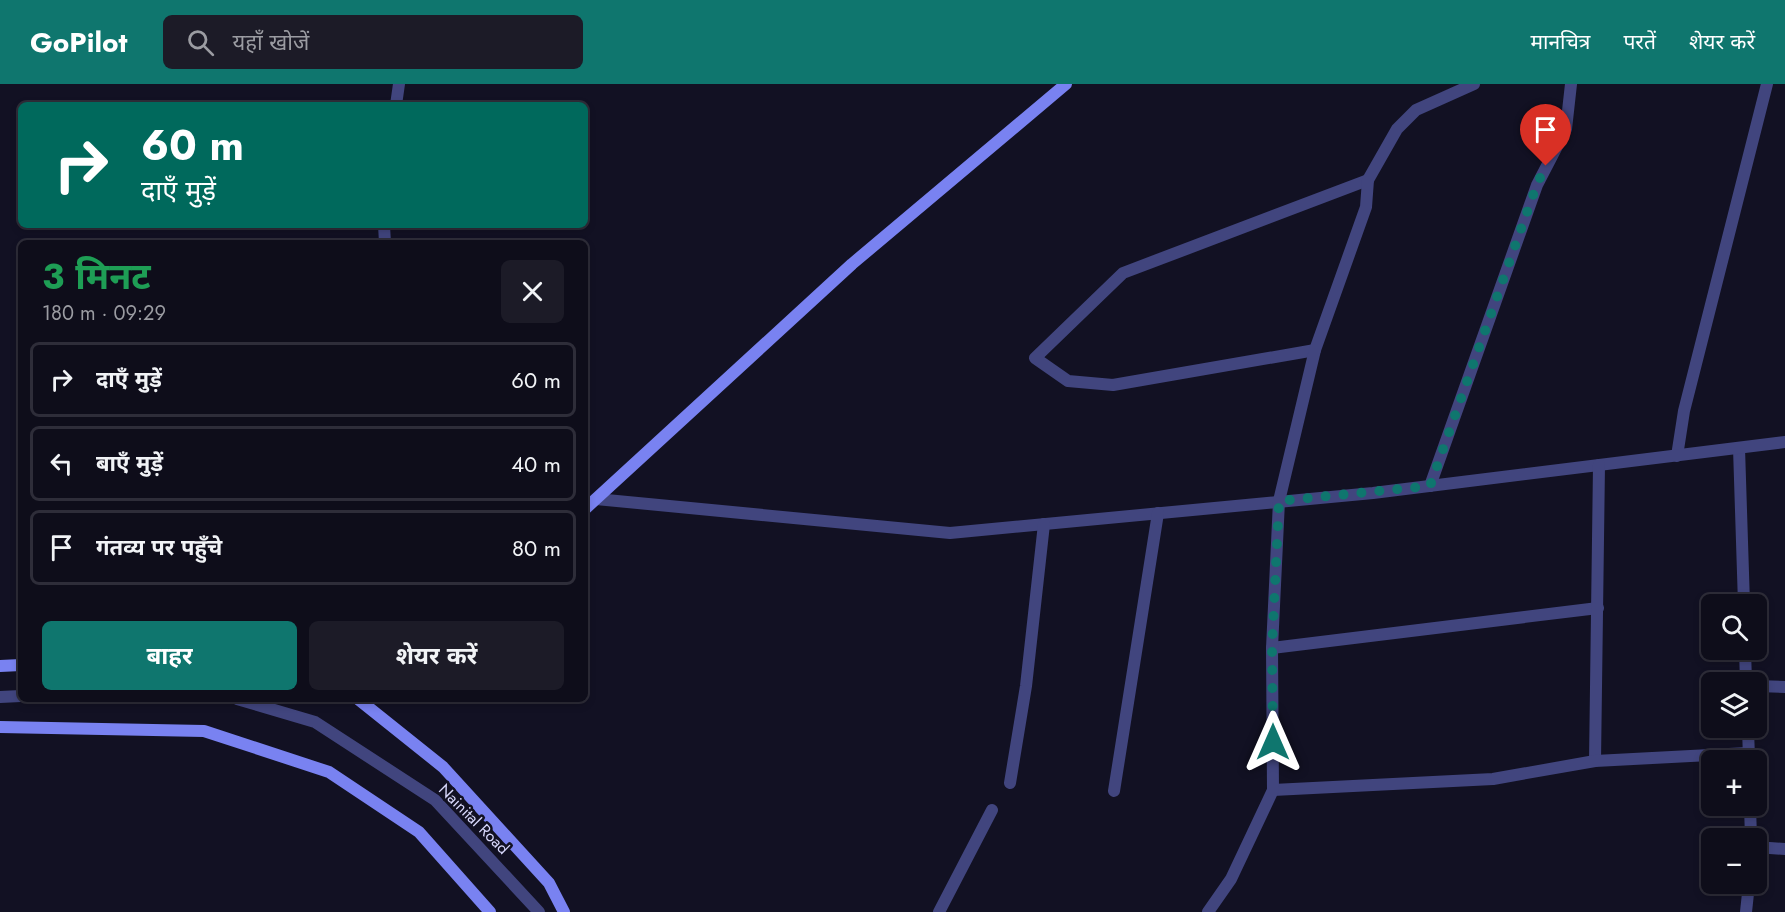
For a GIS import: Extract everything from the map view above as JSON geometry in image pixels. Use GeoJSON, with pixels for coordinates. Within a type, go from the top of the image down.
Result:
{"type":"FeatureCollection","features":[{"type":"Feature","properties":{"kind":"main road"},"geometry":{"type":"LineString","coordinates":[[588,506],[852,264],[1066,84]]}},
{"type":"Feature","properties":{"kind":"main road"},"geometry":{"type":"LineString","coordinates":[[0,666],[18,665]]}},
{"type":"Feature","properties":{"kind":"main road"},"geometry":{"type":"LineString","coordinates":[[363,702],[443,767],[549,883],[564,912]]}},
{"type":"Feature","properties":{"kind":"main road"},"geometry":{"type":"LineString","coordinates":[[0,727],[204,731],[329,772],[419,832],[490,912]]}},
{"type":"Feature","properties":{"kind":"street"},"geometry":{"type":"LineString","coordinates":[[396,102],[399,84]]}},
{"type":"Feature","properties":{"kind":"street"},"geometry":{"type":"LineString","coordinates":[[1208,912],[1231,879],[1273,790],[1272,648],[1279,501],[1315,350],[1366,207],[1368,180],[1397,129],[1416,110],[1474,84]]}},
{"type":"Feature","properties":{"kind":"street"},"geometry":{"type":"LineString","coordinates":[[1430,486],[1537,184],[1566,129],[1571,84]]}},
{"type":"Feature","properties":{"kind":"street"},"geometry":{"type":"LineString","coordinates":[[1677,456],[1684,411],[1767,84]]}},
{"type":"Feature","properties":{"kind":"street"},"geometry":{"type":"LineString","coordinates":[[1315,350],[1113,385],[1068,381],[1035,358],[1123,273],[1368,180]]}},
{"type":"Feature","properties":{"kind":"street"},"geometry":{"type":"LineString","coordinates":[[596,499],[950,532],[1430,486],[1785,442]]}},
{"type":"Feature","properties":{"kind":"street"},"geometry":{"type":"LineString","coordinates":[[1739,448],[1744,594]]}},
{"type":"Feature","properties":{"kind":"street"},"geometry":{"type":"LineString","coordinates":[[1595,761],[1599,465]]}},
{"type":"Feature","properties":{"kind":"street"},"geometry":{"type":"LineString","coordinates":[[1114,791],[1158,513]]}},
{"type":"Feature","properties":{"kind":"street"},"geometry":{"type":"LineString","coordinates":[[1010,783],[1026,686],[1044,524]]}},
{"type":"Feature","properties":{"kind":"street"},"geometry":{"type":"LineString","coordinates":[[1272,648],[1598,608]]}},
{"type":"Feature","properties":{"kind":"street"},"geometry":{"type":"LineString","coordinates":[[1767,686],[1785,687]]}},
{"type":"Feature","properties":{"kind":"street"},"geometry":{"type":"LineString","coordinates":[[0,697],[18,696]]}},
{"type":"Feature","properties":{"kind":"street","name":"Nainital Road"},"geometry":{"type":"LineString","coordinates":[[247,702],[315,722],[435,800],[539,912]]}},
{"type":"Feature","properties":{"kind":"street"},"geometry":{"type":"LineString","coordinates":[[1273,790],[1493,779],[1595,761],[1701,758]]}},
{"type":"Feature","properties":{"kind":"street"},"geometry":{"type":"LineString","coordinates":[[939,912],[992,810]]}},
{"type":"Feature","properties":{"kind":"street"},"geometry":{"type":"LineString","coordinates":[[1767,847],[1785,849]]}},
{"type":"Feature","properties":{"kind":"street"},"geometry":{"type":"LineString","coordinates":[[1746,912],[1748,894]]}},
{"type":"Feature","properties":{"kind":"route"},"geometry":{"type":"LineString","coordinates":[[1273,742],[1272,648],[1279,501],[1430,486],[1537,184],[1546,166]]}}]}
